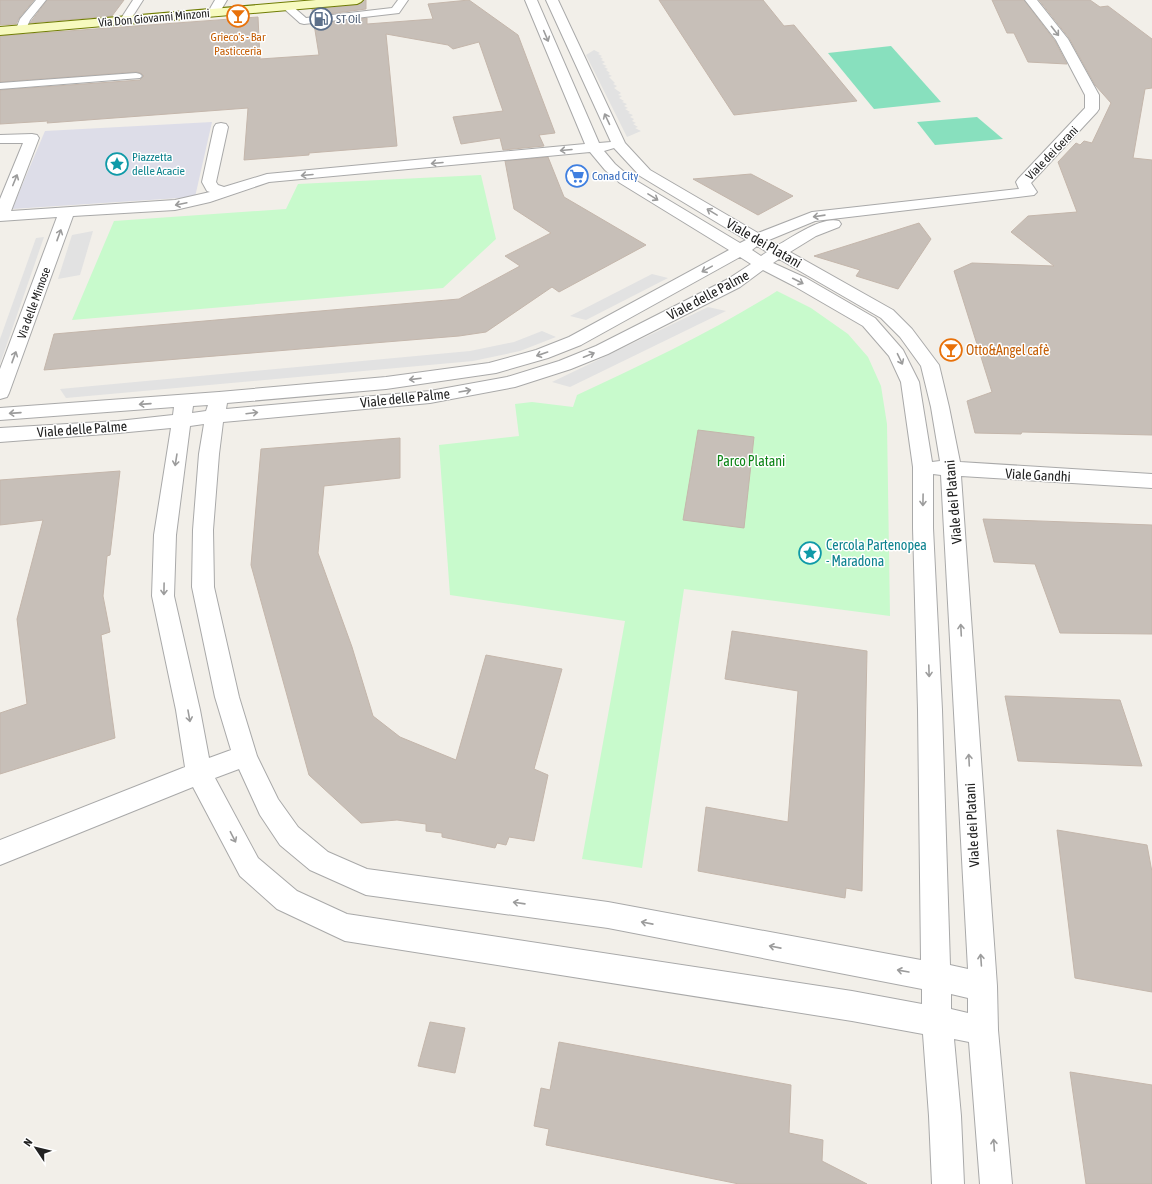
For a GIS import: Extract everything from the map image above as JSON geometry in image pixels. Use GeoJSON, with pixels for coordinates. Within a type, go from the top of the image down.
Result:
{"type":"FeatureCollection","features":[{"type":"Feature","properties":{"kind":"street"},"geometry":{"type":"LineString","coordinates":[[214,12],[221,0]]}},
{"type":"Feature","properties":{"kind":"street","name":"Via Don Giovanni Minzoni"},"geometry":{"type":"LineString","coordinates":[[0,31],[286,6],[305,2],[357,0]]}},
{"type":"Feature","properties":{"kind":"street","name":"Viale dei Platani"},"geometry":{"type":"LineString","coordinates":[[530,0],[594,148],[610,167],[625,180],[741,250],[771,258],[887,314],[906,333],[930,365],[940,407],[951,470],[983,986],[983,1030],[996,1184]]}},
{"type":"Feature","properties":{"kind":"street","name":"Viale dei Platani"},"geometry":{"type":"LineString","coordinates":[[552,0],[619,145],[645,173],[758,239],[771,258],[800,282],[869,322],[897,354],[910,382],[923,467],[923,528],[930,710],[937,1020],[945,1116],[948,1184]]}},
{"type":"Feature","properties":{"kind":"street","name":"Viale dei Gerani"},"geometry":{"type":"LineString","coordinates":[[741,250],[758,239],[812,217],[1029,192],[1023,182],[1092,109],[1092,95],[1062,39],[1031,0]]}},
{"type":"Feature","properties":{"kind":"street"},"geometry":{"type":"LineString","coordinates":[[221,127],[209,182],[212,188],[223,192]]}},
{"type":"Feature","properties":{"kind":"street"},"geometry":{"type":"LineString","coordinates":[[0,139],[32,138],[0,216],[175,206],[205,199],[267,178],[619,145]]}},
{"type":"Feature","properties":{"kind":"street","name":"Viale dei Gerani"},"geometry":{"type":"LineString","coordinates":[[771,258],[810,233],[871,209]]}},
{"type":"Feature","properties":{"kind":"street","name":"Via delle Mimose"},"geometry":{"type":"LineString","coordinates":[[0,393],[67,212]]}},
{"type":"Feature","properties":{"kind":"street","name":"Viale delle Palme"},"geometry":{"type":"LineString","coordinates":[[0,435],[216,408],[490,369],[542,354],[576,341],[741,250]]}},
{"type":"Feature","properties":{"kind":"street","name":"Viale delle Palme"},"geometry":{"type":"LineString","coordinates":[[216,408],[276,410],[430,397],[509,383],[565,365],[602,350],[734,283],[771,258]]}},
{"type":"Feature","properties":{"kind":"street"},"geometry":{"type":"LineString","coordinates":[[216,408],[209,454],[203,530],[203,587],[227,696],[245,756],[269,807],[289,836],[318,861],[366,882],[608,916],[983,986]]}},
{"type":"Feature","properties":{"kind":"street"},"geometry":{"type":"LineString","coordinates":[[183,411],[165,535],[164,596],[188,710],[199,772],[249,867],[287,900],[345,927],[937,1020],[983,1030]]}},
{"type":"Feature","properties":{"kind":"street","name":"Viale delle Palme"},"geometry":{"type":"LineString","coordinates":[[0,414],[183,411]]}},
{"type":"Feature","properties":{"kind":"street","name":"Viale Gandhi"},"geometry":{"type":"LineString","coordinates":[[923,467],[951,470],[1152,481]]}},
{"type":"Feature","properties":{"kind":"street"},"geometry":{"type":"LineString","coordinates":[[0,853],[199,772],[245,756]]}},
{"type":"Feature","properties":{"kind":"lane"},"geometry":{"type":"LineString","coordinates":[[21,29],[25,19],[41,0]]}},
{"type":"Feature","properties":{"kind":"lane"},"geometry":{"type":"LineString","coordinates":[[125,20],[138,0]]}},
{"type":"Feature","properties":{"kind":"lane"},"geometry":{"type":"LineString","coordinates":[[286,6],[304,21],[395,12],[403,0]]}},
{"type":"Feature","properties":{"kind":"lane"},"geometry":{"type":"LineString","coordinates":[[0,86],[136,76]]}},
{"type":"Feature","properties":{"kind":"green space"},"geometry":{"type":"Polygon","coordinates":[[[891,46],[941,102],[874,109],[828,53],[891,46]]]}},
{"type":"Feature","properties":{"kind":"green space"},"geometry":{"type":"Polygon","coordinates":[[[977,117],[1003,139],[935,145],[917,122],[977,117]]]}},
{"type":"Feature","properties":{"kind":"green space"},"geometry":{"type":"Polygon","coordinates":[[[481,175],[496,239],[443,288],[72,320],[114,221],[286,209],[298,184],[481,175]]]}},
{"type":"Feature","properties":{"kind":"green space","name":"Parco Platani"},"geometry":{"type":"Polygon","coordinates":[[[777,291],[811,308],[848,334],[868,357],[881,386],[887,424],[890,616],[684,589],[642,868],[582,859],[625,621],[450,595],[439,445],[519,436],[515,404],[532,402],[573,407],[577,395],[654,359],[704,333],[777,291]]]}},
{"type":"Feature","properties":{"kind":"shaded area"},"geometry":{"type":"Polygon","coordinates":[[[594,50],[602,56],[600,57],[603,59],[601,60],[605,62],[602,64],[607,66],[604,67],[608,69],[606,70],[610,73],[608,74],[612,76],[609,77],[615,83],[613,84],[617,86],[614,88],[621,93],[618,95],[622,96],[619,98],[624,101],[622,102],[627,104],[624,106],[628,108],[625,109],[630,112],[628,113],[633,115],[630,117],[634,119],[632,121],[636,123],[633,124],[638,127],[635,128],[641,131],[627,137],[586,55],[594,50]]]}},
{"type":"Feature","properties":{"kind":"shaded area","name":"Piazzetta delle Acacie"},"geometry":{"type":"Polygon","coordinates":[[[212,122],[195,197],[12,209],[45,131],[212,122]]]}},
{"type":"Feature","properties":{"kind":"shaded area"},"geometry":{"type":"Polygon","coordinates":[[[93,231],[80,275],[58,279],[72,235],[93,231]]]}},
{"type":"Feature","properties":{"kind":"shaded area"},"geometry":{"type":"Polygon","coordinates":[[[44,237],[0,364],[0,339],[36,238],[44,237]]]}},
{"type":"Feature","properties":{"kind":"shaded area"},"geometry":{"type":"Polygon","coordinates":[[[652,274],[668,278],[586,320],[570,316],[652,274]]]}},
{"type":"Feature","properties":{"kind":"shaded area"},"geometry":{"type":"Polygon","coordinates":[[[708,307],[726,311],[570,387],[552,382],[708,307]]]}},
{"type":"Feature","properties":{"kind":"shaded area"},"geometry":{"type":"Polygon","coordinates":[[[542,331],[556,337],[520,351],[473,361],[66,398],[60,389],[470,351],[514,342],[542,331]]]}},
{"type":"Feature","properties":{"kind":"building"},"geometry":{"type":"Polygon","coordinates":[[[0,0],[34,0],[16,24],[0,25],[0,0]]]}},
{"type":"Feature","properties":{"kind":"building"},"geometry":{"type":"Polygon","coordinates":[[[47,0],[124,0],[112,16],[30,23],[47,0]]]}},
{"type":"Feature","properties":{"kind":"building"},"geometry":{"type":"Polygon","coordinates":[[[366,0],[366,9],[313,16],[312,9],[357,5],[366,0]]]}},
{"type":"Feature","properties":{"kind":"building"},"geometry":{"type":"Polygon","coordinates":[[[469,0],[518,35],[555,133],[539,135],[544,146],[503,150],[500,138],[461,144],[453,117],[503,111],[479,42],[453,49],[448,45],[386,34],[397,146],[244,160],[248,108],[47,123],[48,121],[0,124],[0,90],[140,80],[144,76],[141,73],[136,72],[0,82],[0,36],[258,17],[260,59],[319,55],[314,24],[367,18],[367,24],[433,19],[428,4],[469,0]]]}},
{"type":"Feature","properties":{"kind":"building"},"geometry":{"type":"Polygon","coordinates":[[[659,0],[763,0],[784,26],[794,25],[857,101],[734,115],[659,0]]]}},
{"type":"Feature","properties":{"kind":"building"},"geometry":{"type":"Polygon","coordinates":[[[992,0],[1024,0],[1055,41],[1067,64],[1028,62],[1014,33],[1007,33],[992,0]]]}},
{"type":"Feature","properties":{"kind":"building"},"geometry":{"type":"Polygon","coordinates":[[[1039,0],[1090,0],[1100,7],[1108,6],[1152,39],[1152,88],[1145,89],[1133,158],[1152,160],[1152,435],[1022,432],[1021,434],[975,433],[967,401],[992,392],[954,271],[972,263],[1054,266],[1011,232],[1028,216],[1077,212],[1058,162],[1076,143],[1080,145],[1084,141],[1092,143],[1111,103],[1095,85],[1069,38],[1039,0]]]}},
{"type":"Feature","properties":{"kind":"building"},"geometry":{"type":"Polygon","coordinates":[[[548,157],[564,197],[646,245],[559,292],[552,287],[486,332],[459,336],[44,370],[54,334],[459,299],[520,266],[505,256],[551,233],[514,209],[505,161],[548,157]]]}},
{"type":"Feature","properties":{"kind":"building"},"geometry":{"type":"Polygon","coordinates":[[[751,174],[793,196],[758,215],[693,179],[751,174]]]}},
{"type":"Feature","properties":{"kind":"building"},"geometry":{"type":"Polygon","coordinates":[[[919,223],[931,239],[898,289],[856,276],[860,270],[814,256],[919,223]]]}},
{"type":"Feature","properties":{"kind":"building"},"geometry":{"type":"Polygon","coordinates":[[[698,430],[754,437],[744,528],[683,520],[698,430]]]}},
{"type":"Feature","properties":{"kind":"building"},"geometry":{"type":"Polygon","coordinates":[[[400,438],[400,478],[324,486],[318,553],[352,647],[373,716],[400,737],[456,760],[486,655],[562,669],[534,769],[548,775],[534,841],[509,837],[506,845],[497,843],[495,848],[442,837],[442,833],[426,831],[426,824],[397,820],[361,823],[309,775],[251,565],[261,449],[400,438]]]}},
{"type":"Feature","properties":{"kind":"building"},"geometry":{"type":"Polygon","coordinates":[[[120,471],[110,555],[107,556],[103,596],[110,632],[101,635],[115,738],[0,774],[0,713],[27,704],[17,619],[43,520],[0,525],[0,480],[120,471]]]}},
{"type":"Feature","properties":{"kind":"building"},"geometry":{"type":"Polygon","coordinates":[[[983,519],[1152,525],[1152,634],[1060,633],[1035,564],[994,562],[983,519]]]}},
{"type":"Feature","properties":{"kind":"building"},"geometry":{"type":"Polygon","coordinates":[[[732,631],[867,651],[862,891],[846,888],[845,898],[698,871],[706,807],[788,822],[798,691],[725,679],[732,631]]]}},
{"type":"Feature","properties":{"kind":"building"},"geometry":{"type":"Polygon","coordinates":[[[1005,696],[1120,700],[1142,766],[1018,761],[1005,696]]]}},
{"type":"Feature","properties":{"kind":"building"},"geometry":{"type":"Polygon","coordinates":[[[1057,830],[1147,845],[1152,872],[1152,992],[1075,978],[1057,830]]]}},
{"type":"Feature","properties":{"kind":"building"},"geometry":{"type":"Polygon","coordinates":[[[430,1022],[465,1028],[455,1073],[418,1066],[430,1022]]]}},
{"type":"Feature","properties":{"kind":"building"},"geometry":{"type":"Polygon","coordinates":[[[559,1042],[791,1085],[789,1133],[823,1140],[822,1161],[867,1184],[739,1184],[546,1145],[549,1129],[534,1126],[541,1088],[550,1090],[559,1042]]]}},
{"type":"Feature","properties":{"kind":"building"},"geometry":{"type":"Polygon","coordinates":[[[1070,1072],[1152,1085],[1152,1184],[1086,1184],[1070,1072]]]}},
{"type":"Feature","properties":{"kind":"place","name":"Grieco's - Bar Pasticceria"},"geometry":{"type":"Point","coordinates":[238,16]}},
{"type":"Feature","properties":{"kind":"place","name":"ST Oil"},"geometry":{"type":"Point","coordinates":[321,19]}},
{"type":"Feature","properties":{"kind":"place","name":"Piazzetta delle Acacie"},"geometry":{"type":"Point","coordinates":[117,164]}},
{"type":"Feature","properties":{"kind":"place","name":"Conad City"},"geometry":{"type":"Point","coordinates":[577,176]}},
{"type":"Feature","properties":{"kind":"place","name":"Otto&Angel cafè"},"geometry":{"type":"Point","coordinates":[951,350]}},
{"type":"Feature","properties":{"kind":"place","name":"Cercola Partenopea - Maradona"},"geometry":{"type":"Point","coordinates":[810,553]}}]}
